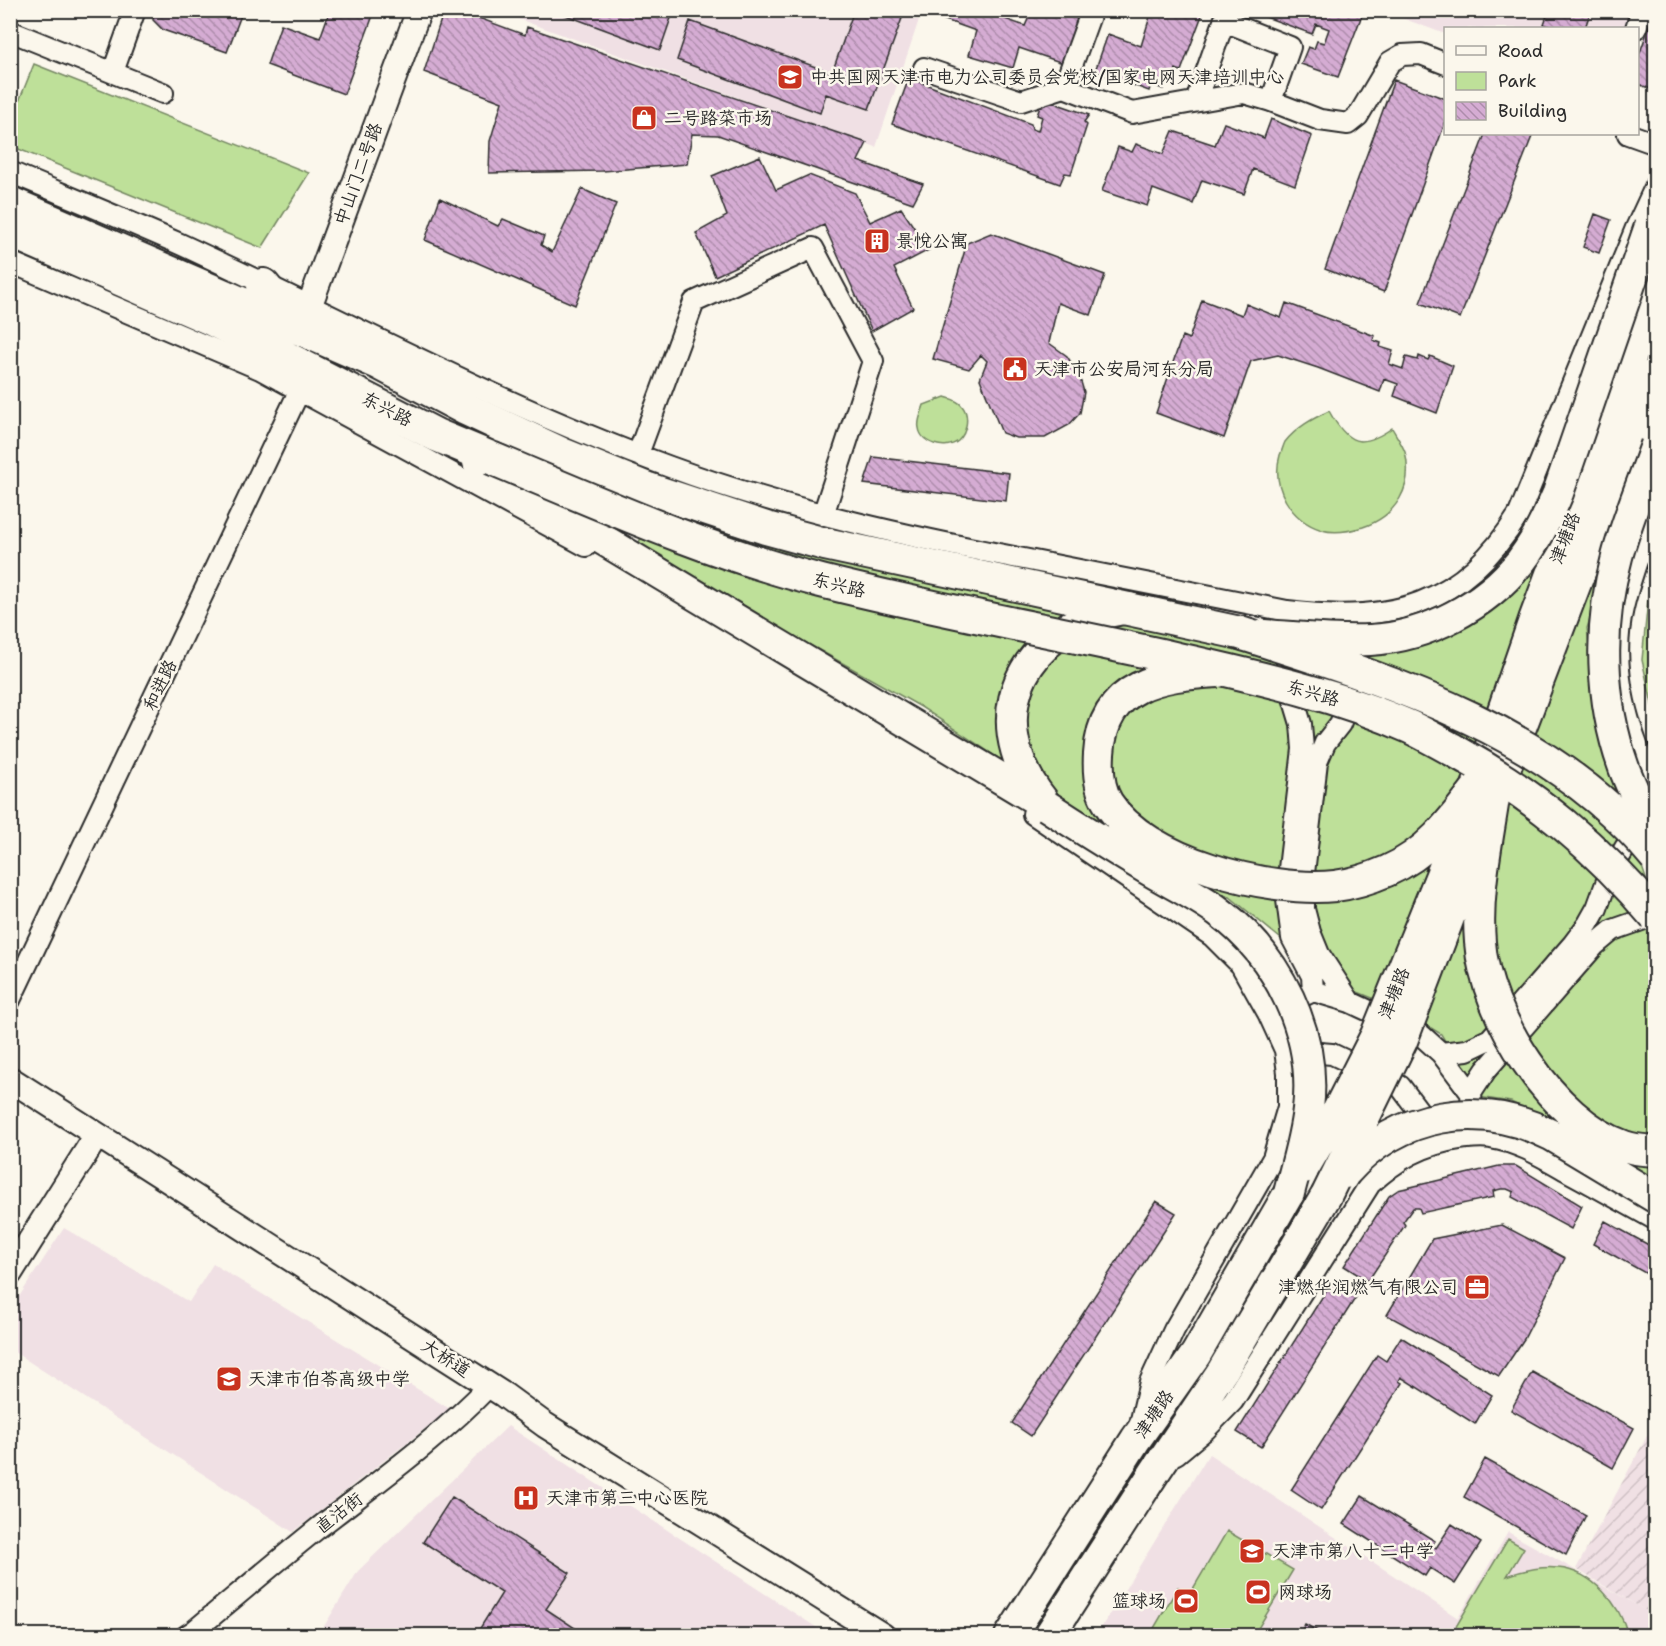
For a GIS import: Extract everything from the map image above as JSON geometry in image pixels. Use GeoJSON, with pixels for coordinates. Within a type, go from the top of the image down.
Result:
{"type":"FeatureCollection","features":[{"type":"Feature","properties":{"kind":"highway","name":"东兴路"},"geometry":{"type":"LineString","coordinates":[[10,203],[208,318],[305,380],[491,459],[707,545],[816,580],[1230,671],[1302,689],[1358,706],[1413,728],[1492,772],[1543,807],[1591,846],[1656,916]]}},
{"type":"Feature","properties":{"kind":"highway","name":"东兴路"},"geometry":{"type":"LineString","coordinates":[[10,231],[291,312],[379,363],[466,409],[562,454],[648,489],[766,528],[1088,609],[1129,608],[1240,633],[1383,680],[1442,704],[1536,753],[1582,786],[1614,813],[1656,857]]}},
{"type":"Feature","properties":{"kind":"highway"},"geometry":{"type":"LineString","coordinates":[[260,369],[305,380]]}},
{"type":"Feature","properties":{"kind":"main road"},"geometry":{"type":"LineString","coordinates":[[1240,633],[1352,641],[1403,636],[1459,614],[1504,581],[1522,560],[1542,529],[1558,493],[1653,203]]}},
{"type":"Feature","properties":{"kind":"main road","name":"津塘路"},"geometry":{"type":"LineString","coordinates":[[1049,1635],[1223,1370],[1326,1196],[1402,1041],[1485,793],[1534,620],[1656,290]]}},
{"type":"Feature","properties":{"kind":"main road","name":"津塘路"},"geometry":{"type":"LineString","coordinates":[[1010,1635],[1136,1438],[1196,1354],[1338,1110],[1376,1035],[1485,793],[1656,373]]}},
{"type":"Feature","properties":{"kind":"main road"},"geometry":{"type":"LineString","coordinates":[[436,435],[527,494],[1218,911],[1251,941],[1272,969],[1292,1002],[1303,1033],[1308,1074],[1308,1108],[1289,1193]]}},
{"type":"Feature","properties":{"kind":"main road"},"geometry":{"type":"LineString","coordinates":[[1656,445],[1613,572],[1607,606],[1604,658],[1608,700],[1616,744],[1624,768],[1656,838]]}},
{"type":"Feature","properties":{"kind":"main road"},"geometry":{"type":"LineString","coordinates":[[1047,806],[1030,783],[1018,752],[1012,728],[1011,714],[1014,699],[1017,685],[1036,654],[1088,609]]}},
{"type":"Feature","properties":{"kind":"main road"},"geometry":{"type":"LineString","coordinates":[[1230,671],[1176,675],[1144,684],[1118,703],[1102,731],[1098,762],[1100,784],[1107,802],[1135,832],[1174,855],[1211,868],[1268,882],[1334,886],[1355,882],[1387,871],[1412,858],[1485,793]]}},
{"type":"Feature","properties":{"kind":"main road"},"geometry":{"type":"LineString","coordinates":[[1485,793],[1480,945],[1494,1001],[1506,1027],[1534,1072],[1571,1113],[1624,1146],[1656,1151]]}},
{"type":"Feature","properties":{"kind":"main road"},"geometry":{"type":"LineString","coordinates":[[1326,1196],[1371,1147],[1389,1136],[1427,1121],[1476,1114],[1498,1116],[1538,1129],[1656,1198]]}},
{"type":"Feature","properties":{"kind":"street"},"geometry":{"type":"LineString","coordinates":[[113,72],[135,10]]}},
{"type":"Feature","properties":{"kind":"street","name":"中山门二号路"},"geometry":{"type":"LineString","coordinates":[[291,312],[410,10]]}},
{"type":"Feature","properties":{"kind":"street","name":"中山门二号路"},"geometry":{"type":"LineString","coordinates":[[291,312],[419,10]]}},
{"type":"Feature","properties":{"kind":"street"},"geometry":{"type":"LineString","coordinates":[[1064,87],[1092,10]]}},
{"type":"Feature","properties":{"kind":"street"},"geometry":{"type":"LineString","coordinates":[[1636,27],[1642,10]]}},
{"type":"Feature","properties":{"kind":"street"},"geometry":{"type":"LineString","coordinates":[[1196,101],[1226,16],[1290,47],[1271,101]]}},
{"type":"Feature","properties":{"kind":"street"},"geometry":{"type":"LineString","coordinates":[[10,31],[163,93]]}},
{"type":"Feature","properties":{"kind":"street"},"geometry":{"type":"LineString","coordinates":[[924,68],[1021,101],[1064,87],[1132,113],[1244,93],[1320,120],[1348,124],[1358,116],[1390,62],[1402,55],[1421,54],[1444,63]]}},
{"type":"Feature","properties":{"kind":"street"},"geometry":{"type":"LineString","coordinates":[[1631,135],[1656,144]]}},
{"type":"Feature","properties":{"kind":"street"},"geometry":{"type":"LineString","coordinates":[[10,172],[179,244],[291,312],[672,468],[823,514],[939,543],[1287,611],[1356,616],[1404,609],[1432,598],[1456,584],[1504,538],[1523,504],[1636,228],[1653,203]]}},
{"type":"Feature","properties":{"kind":"street"},"geometry":{"type":"LineString","coordinates":[[638,454],[694,302],[813,248],[873,361],[823,514]]}},
{"type":"Feature","properties":{"kind":"street"},"geometry":{"type":"LineString","coordinates":[[10,262],[260,369]]}},
{"type":"Feature","properties":{"kind":"street"},"geometry":{"type":"LineString","coordinates":[[305,380],[999,790],[1212,936],[1241,965],[1268,1013],[1285,1050],[1288,1107],[1283,1130],[1273,1158],[1174,1330],[1150,1382],[1136,1438]]}},
{"type":"Feature","properties":{"kind":"street","name":"和进路"},"geometry":{"type":"LineString","coordinates":[[10,1000],[305,380]]}},
{"type":"Feature","properties":{"kind":"street"},"geometry":{"type":"LineString","coordinates":[[1441,1053],[1467,1050],[1490,1039],[1573,944],[1597,908],[1609,875],[1656,793],[1636,747],[1622,695],[1619,637],[1623,609],[1656,507]]}},
{"type":"Feature","properties":{"kind":"street"},"geometry":{"type":"LineString","coordinates":[[1287,611],[1287,667],[1301,724],[1303,749],[1288,869],[1287,900],[1292,938],[1312,976],[1313,991]]}},
{"type":"Feature","properties":{"kind":"street"},"geometry":{"type":"LineString","coordinates":[[1350,1002],[1319,954],[1310,932],[1304,909],[1304,873],[1317,762],[1325,743],[1340,724],[1353,691],[1356,616]]}},
{"type":"Feature","properties":{"kind":"street"},"geometry":{"type":"LineString","coordinates":[[1471,1093],[1486,1070],[1595,945],[1613,930],[1656,916]]}},
{"type":"Feature","properties":{"kind":"street"},"geometry":{"type":"LineString","coordinates":[[1268,1013],[1313,991],[1350,1002],[1421,1035],[1441,1053],[1471,1093],[1474,1137]]}},
{"type":"Feature","properties":{"kind":"street"},"geometry":{"type":"LineString","coordinates":[[1285,1050],[1332,1054],[1400,1086],[1418,1110],[1430,1145]]}},
{"type":"Feature","properties":{"kind":"street","name":"大桥道"},"geometry":{"type":"LineString","coordinates":[[10,1079],[489,1386],[545,1425],[883,1635]]}},
{"type":"Feature","properties":{"kind":"street"},"geometry":{"type":"LineString","coordinates":[[10,1273],[97,1136]]}},
{"type":"Feature","properties":{"kind":"street"},"geometry":{"type":"LineString","coordinates":[[1154,1473],[1206,1429],[1233,1401],[1370,1184],[1399,1159],[1430,1145],[1474,1137],[1490,1137],[1538,1155],[1656,1220]]}},
{"type":"Feature","properties":{"kind":"street","name":"直沽街"},"geometry":{"type":"LineString","coordinates":[[186,1635],[194,1631],[317,1530],[404,1463],[459,1417],[489,1386]]}},
{"type":"Feature","properties":{"kind":"shaded area","name":"中共国网天津市电力公司委员会党校/国家电网天津培训中心"},"geometry":{"type":"Polygon","coordinates":[[[496,11],[922,11],[876,147],[496,11]]]}},
{"type":"Feature","properties":{"kind":"shaded area"},"geometry":{"type":"Polygon","coordinates":[[[1383,11],[1635,11],[1629,27],[1444,27],[1444,34],[1383,11]]]}},
{"type":"Feature","properties":{"kind":"shaded area","name":"天津市伯苓高级中学"},"geometry":{"type":"Polygon","coordinates":[[[64,1228],[189,1302],[213,1264],[450,1409],[293,1532],[11,1350],[11,1309],[64,1228]]]}},
{"type":"Feature","properties":{"kind":"shaded area"},"geometry":{"type":"Polygon","coordinates":[[[1655,1421],[1655,1616],[1576,1569],[1655,1421]]]}},
{"type":"Feature","properties":{"kind":"shaded area","name":"天津市第三中心医院"},"geometry":{"type":"Polygon","coordinates":[[[508,1426],[828,1635],[318,1636],[358,1571],[508,1426]]]}},
{"type":"Feature","properties":{"kind":"shaded area","name":"天津市第八十二中学"},"geometry":{"type":"Polygon","coordinates":[[[1209,1454],[1458,1618],[1508,1532],[1656,1616],[1655,1636],[1096,1636],[1209,1454]]]}},
{"type":"Feature","properties":{"kind":"green space"},"geometry":{"type":"Polygon","coordinates":[[[34,64],[309,173],[262,248],[11,146],[11,121],[34,64]]]}},
{"type":"Feature","properties":{"kind":"green space"},"geometry":{"type":"Polygon","coordinates":[[[945,397],[962,406],[966,414],[966,424],[964,433],[958,441],[941,446],[924,438],[919,422],[924,405],[945,397]]]}},
{"type":"Feature","properties":{"kind":"green space"},"geometry":{"type":"Polygon","coordinates":[[[1329,411],[1342,431],[1356,440],[1372,439],[1392,428],[1405,452],[1407,465],[1404,488],[1393,508],[1375,522],[1342,532],[1322,530],[1301,519],[1286,501],[1278,479],[1280,455],[1285,442],[1305,424],[1329,411]]]}},
{"type":"Feature","properties":{"kind":"green space"},"geometry":{"type":"Polygon","coordinates":[[[1553,463],[1631,494],[1587,628],[1600,743],[1655,905],[1655,1180],[1511,1102],[1478,1097],[1441,1034],[1402,1010],[1318,976],[1286,943],[1230,897],[1142,853],[921,707],[637,548],[655,500],[791,554],[918,571],[1236,636],[1408,622],[1449,605],[1488,580],[1515,546],[1537,503],[1553,463]]]}},
{"type":"Feature","properties":{"kind":"green space"},"geometry":{"type":"Polygon","coordinates":[[[1655,571],[1655,717],[1642,660],[1649,589],[1655,571]]]}},
{"type":"Feature","properties":{"kind":"green space"},"geometry":{"type":"Polygon","coordinates":[[[1227,1531],[1293,1570],[1254,1635],[1150,1635],[1178,1587],[1190,1594],[1227,1531]]]}},
{"type":"Feature","properties":{"kind":"green space"},"geometry":{"type":"Polygon","coordinates":[[[1508,1539],[1524,1548],[1507,1576],[1526,1570],[1545,1568],[1570,1570],[1582,1575],[1593,1582],[1611,1601],[1628,1635],[1451,1635],[1508,1539]]]}},
{"type":"Feature","properties":{"kind":"building"},"geometry":{"type":"Polygon","coordinates":[[[154,10],[243,10],[227,52],[163,30],[153,20],[154,10]]]}},
{"type":"Feature","properties":{"kind":"building"},"geometry":{"type":"Polygon","coordinates":[[[330,10],[375,10],[344,94],[267,65],[281,24],[320,38],[330,10]]]}},
{"type":"Feature","properties":{"kind":"building","name":"二号路菜市场"},"geometry":{"type":"Polygon","coordinates":[[[444,10],[457,10],[525,35],[527,27],[867,143],[858,161],[923,184],[913,203],[718,135],[692,134],[687,164],[603,171],[489,173],[490,141],[502,102],[424,72],[444,10]]]}},
{"type":"Feature","properties":{"kind":"building"},"geometry":{"type":"Polygon","coordinates":[[[552,10],[663,10],[666,12],[665,16],[671,18],[660,50],[552,10]]]}},
{"type":"Feature","properties":{"kind":"building"},"geometry":{"type":"Polygon","coordinates":[[[854,10],[905,10],[869,109],[826,94],[820,113],[677,60],[690,21],[832,73],[854,10]]]}},
{"type":"Feature","properties":{"kind":"building"},"geometry":{"type":"Polygon","coordinates":[[[936,10],[986,10],[985,12],[1025,26],[1032,10],[1056,10],[1080,20],[1066,64],[1019,48],[1013,68],[969,55],[976,31],[934,16],[936,10]]]}},
{"type":"Feature","properties":{"kind":"building"},"geometry":{"type":"Polygon","coordinates":[[[1152,10],[1204,10],[1181,71],[1176,69],[1172,82],[1167,81],[1163,89],[1151,84],[1149,91],[1095,71],[1108,34],[1141,46],[1152,10]]]}},
{"type":"Feature","properties":{"kind":"building"},"geometry":{"type":"Polygon","coordinates":[[[1269,10],[1364,10],[1338,77],[1301,64],[1308,47],[1314,49],[1317,41],[1324,43],[1329,29],[1316,24],[1312,34],[1266,17],[1269,10]]]}},
{"type":"Feature","properties":{"kind":"building"},"geometry":{"type":"Polygon","coordinates":[[[1549,10],[1591,10],[1586,25],[1588,27],[1548,27],[1544,24],[1549,10]]]}},
{"type":"Feature","properties":{"kind":"building"},"geometry":{"type":"Polygon","coordinates":[[[1656,10],[1656,91],[1639,84],[1639,55],[1656,10]]]}},
{"type":"Feature","properties":{"kind":"building"},"geometry":{"type":"Polygon","coordinates":[[[909,78],[1031,124],[1032,129],[1038,131],[1042,117],[1037,115],[1043,99],[1089,115],[1084,122],[1087,125],[1071,174],[1065,173],[1060,184],[892,124],[909,78]]]}},
{"type":"Feature","properties":{"kind":"building"},"geometry":{"type":"Polygon","coordinates":[[[1394,80],[1444,98],[1444,126],[1384,292],[1325,269],[1394,80]]]}},
{"type":"Feature","properties":{"kind":"building"},"geometry":{"type":"Polygon","coordinates":[[[1271,119],[1312,136],[1295,185],[1253,169],[1244,194],[1202,180],[1193,204],[1153,189],[1147,206],[1102,191],[1118,147],[1132,152],[1136,144],[1163,154],[1173,131],[1215,145],[1224,123],[1264,138],[1271,119]]]}},
{"type":"Feature","properties":{"kind":"building"},"geometry":{"type":"Polygon","coordinates":[[[1485,135],[1533,135],[1460,318],[1420,303],[1485,135]]]}},
{"type":"Feature","properties":{"kind":"building","name":"景悦公寓"},"geometry":{"type":"Polygon","coordinates":[[[760,156],[776,190],[809,175],[855,193],[870,222],[901,208],[929,250],[894,268],[913,308],[872,331],[824,225],[715,276],[696,233],[727,216],[712,176],[760,156]]]}},
{"type":"Feature","properties":{"kind":"building"},"geometry":{"type":"Polygon","coordinates":[[[582,189],[616,204],[575,305],[425,240],[440,198],[498,226],[503,219],[544,236],[541,245],[552,252],[582,189]]]}},
{"type":"Feature","properties":{"kind":"building"},"geometry":{"type":"Polygon","coordinates":[[[1595,214],[1611,220],[1599,253],[1583,247],[1595,214]]]}},
{"type":"Feature","properties":{"kind":"building"},"geometry":{"type":"Polygon","coordinates":[[[991,233],[1105,275],[1091,315],[1058,303],[1049,343],[1067,356],[1079,375],[1084,392],[1080,413],[1069,425],[1045,438],[1016,438],[1002,433],[980,379],[987,361],[981,355],[969,369],[933,359],[967,243],[991,233]]]}},
{"type":"Feature","properties":{"kind":"building"},"geometry":{"type":"Polygon","coordinates":[[[1202,300],[1242,315],[1246,304],[1281,318],[1286,303],[1375,336],[1373,340],[1381,343],[1380,347],[1393,351],[1389,364],[1403,369],[1406,357],[1418,360],[1419,356],[1428,360],[1430,356],[1453,366],[1437,413],[1394,396],[1398,384],[1384,379],[1380,392],[1278,355],[1251,361],[1224,438],[1156,413],[1182,336],[1189,339],[1202,300]]]}},
{"type":"Feature","properties":{"kind":"building"},"geometry":{"type":"Polygon","coordinates":[[[873,457],[1009,473],[1006,501],[864,484],[873,457]]]}},
{"type":"Feature","properties":{"kind":"building"},"geometry":{"type":"Polygon","coordinates":[[[1499,1166],[1516,1166],[1582,1206],[1571,1229],[1512,1197],[1514,1192],[1501,1189],[1493,1191],[1494,1197],[1421,1213],[1419,1208],[1413,1208],[1403,1222],[1405,1225],[1368,1281],[1344,1266],[1389,1196],[1398,1190],[1499,1166]]]}},
{"type":"Feature","properties":{"kind":"building"},"geometry":{"type":"Polygon","coordinates":[[[1156,1201],[1176,1213],[1031,1436],[1012,1423],[1156,1201]]]}},
{"type":"Feature","properties":{"kind":"building"},"geometry":{"type":"Polygon","coordinates":[[[1605,1221],[1656,1249],[1656,1279],[1593,1244],[1605,1221]]]}},
{"type":"Feature","properties":{"kind":"building","name":"津燃华润燃气有限公司"},"geometry":{"type":"Polygon","coordinates":[[[1502,1225],[1565,1258],[1524,1339],[1499,1376],[1387,1315],[1432,1239],[1502,1225]]]}},
{"type":"Feature","properties":{"kind":"building"},"geometry":{"type":"Polygon","coordinates":[[[1331,1283],[1356,1297],[1261,1447],[1237,1432],[1331,1283]]]}},
{"type":"Feature","properties":{"kind":"building"},"geometry":{"type":"Polygon","coordinates":[[[1401,1337],[1492,1395],[1475,1424],[1401,1377],[1399,1381],[1402,1383],[1321,1510],[1291,1490],[1377,1355],[1386,1361],[1401,1337]]]}},
{"type":"Feature","properties":{"kind":"building"},"geometry":{"type":"Polygon","coordinates":[[[1532,1372],[1634,1428],[1613,1468],[1511,1410],[1532,1372]]]}},
{"type":"Feature","properties":{"kind":"building"},"geometry":{"type":"Polygon","coordinates":[[[1485,1459],[1586,1515],[1566,1555],[1464,1497],[1485,1459]]]}},
{"type":"Feature","properties":{"kind":"building"},"geometry":{"type":"Polygon","coordinates":[[[1362,1496],[1435,1541],[1432,1545],[1436,1548],[1452,1524],[1481,1543],[1455,1584],[1430,1568],[1425,1576],[1344,1524],[1362,1496]]]}},
{"type":"Feature","properties":{"kind":"building","name":"天津市第三中心医院"},"geometry":{"type":"Polygon","coordinates":[[[452,1497],[570,1573],[546,1609],[587,1636],[481,1636],[477,1633],[502,1593],[423,1542],[452,1497]]]}},
{"type":"Feature","properties":{"kind":"building"},"geometry":{"type":"Polygon","coordinates":[[[1305,1624],[1326,1636],[1299,1636],[1305,1624]]]}},
{"type":"Feature","properties":{"kind":"place","name":"中共国网天津市电力公司委员会党校/国家电网天津培训中心"},"geometry":{"type":"Point","coordinates":[790,77]}},
{"type":"Feature","properties":{"kind":"place","name":"二号路菜市场"},"geometry":{"type":"Point","coordinates":[644,118]}},
{"type":"Feature","properties":{"kind":"place","name":"景悦公寓"},"geometry":{"type":"Point","coordinates":[877,241]}},
{"type":"Feature","properties":{"kind":"place","name":"天津市公安局河东分局"},"geometry":{"type":"Point","coordinates":[1015,369]}},
{"type":"Feature","properties":{"kind":"place","name":"津燃华润燃气有限公司"},"geometry":{"type":"Point","coordinates":[1477,1287]}},
{"type":"Feature","properties":{"kind":"place","name":"天津市伯苓高级中学"},"geometry":{"type":"Point","coordinates":[229,1379]}},
{"type":"Feature","properties":{"kind":"place","name":"天津市第三中心医院"},"geometry":{"type":"Point","coordinates":[526,1498]}},
{"type":"Feature","properties":{"kind":"place","name":"天津市第八十二中学"},"geometry":{"type":"Point","coordinates":[1252,1551]}},
{"type":"Feature","properties":{"kind":"place","name":"网球场"},"geometry":{"type":"Point","coordinates":[1258,1592]}},
{"type":"Feature","properties":{"kind":"place","name":"篮球场"},"geometry":{"type":"Point","coordinates":[1186,1601]}}]}
